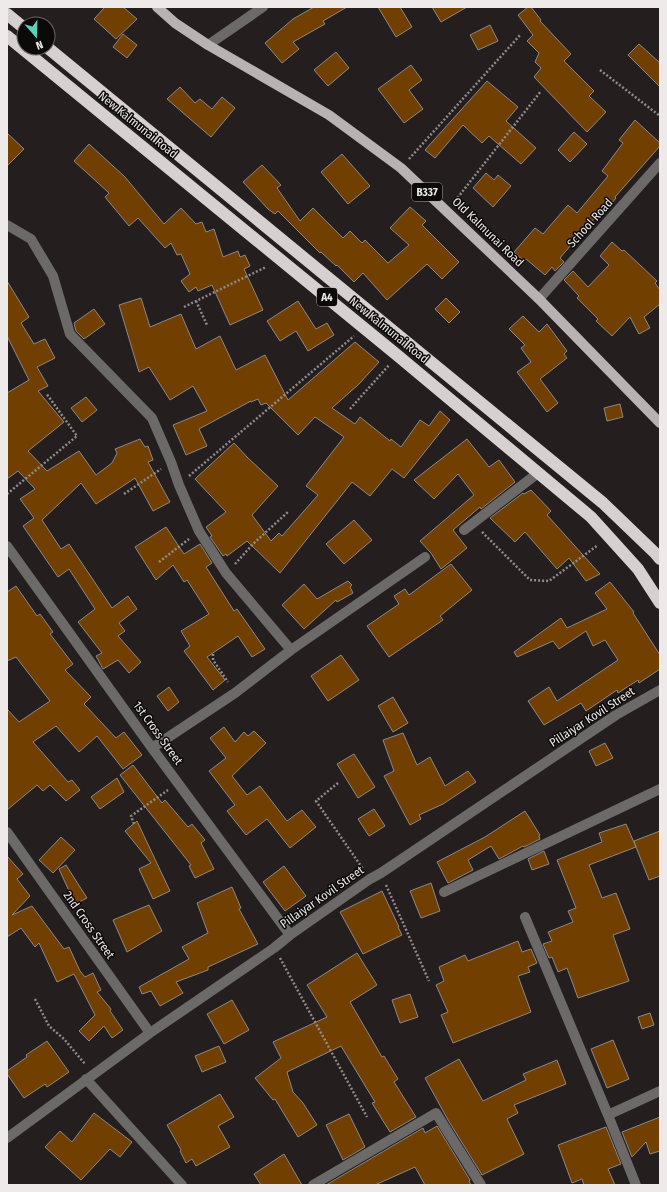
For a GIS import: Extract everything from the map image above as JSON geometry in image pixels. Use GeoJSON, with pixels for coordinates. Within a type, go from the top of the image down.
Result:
{"type":"FeatureCollection","features":[{"type":"Feature","properties":{"kind":"highway"},"geometry":{"type":"LineString","coordinates":[[7,14],[16,21]]}},
{"type":"Feature","properties":{"kind":"highway","name":"New Kalmunai Road"},"geometry":{"type":"LineString","coordinates":[[7,36],[281,259],[591,517],[638,569],[660,603]]}},
{"type":"Feature","properties":{"kind":"highway","name":"New Kalmunai Road"},"geometry":{"type":"LineString","coordinates":[[56,55],[603,503],[655,553],[660,560]]}},
{"type":"Feature","properties":{"kind":"main road","name":"Old Kalmunai Road"},"geometry":{"type":"LineString","coordinates":[[157,7],[175,23],[208,44],[329,115],[401,168],[539,299],[660,423]]}},
{"type":"Feature","properties":{"kind":"street"},"geometry":{"type":"LineString","coordinates":[[208,44],[263,7]]}},
{"type":"Feature","properties":{"kind":"street","name":"School Road"},"geometry":{"type":"LineString","coordinates":[[539,299],[660,163]]}},
{"type":"Feature","properties":{"kind":"street"},"geometry":{"type":"LineString","coordinates":[[7,225],[31,239],[53,276],[70,334],[152,418],[171,462],[178,485],[199,531],[226,573],[291,650]]}},
{"type":"Feature","properties":{"kind":"street"},"geometry":{"type":"LineString","coordinates":[[464,530],[538,473]]}},
{"type":"Feature","properties":{"kind":"street","name":"1st Cross Street"},"geometry":{"type":"LineString","coordinates":[[7,546],[152,748],[290,934]]}},
{"type":"Feature","properties":{"kind":"street"},"geometry":{"type":"LineString","coordinates":[[152,748],[235,693],[291,650],[425,557]]}},
{"type":"Feature","properties":{"kind":"street","name":"Pillaiyar Kovil Street"},"geometry":{"type":"LineString","coordinates":[[7,1138],[150,1033],[274,948],[290,934],[370,879],[616,715],[660,690]]}},
{"type":"Feature","properties":{"kind":"street"},"geometry":{"type":"LineString","coordinates":[[444,892],[660,789]]}},
{"type":"Feature","properties":{"kind":"street","name":"2nd Cross Street"},"geometry":{"type":"LineString","coordinates":[[7,832],[150,1033]]}},
{"type":"Feature","properties":{"kind":"street"},"geometry":{"type":"LineString","coordinates":[[525,917],[636,1185]]}},
{"type":"Feature","properties":{"kind":"street"},"geometry":{"type":"LineString","coordinates":[[90,1076],[182,1185]]}},
{"type":"Feature","properties":{"kind":"street"},"geometry":{"type":"LineString","coordinates":[[608,1115],[660,1091]]}},
{"type":"Feature","properties":{"kind":"street"},"geometry":{"type":"LineString","coordinates":[[314,1185],[436,1113],[481,1185]]}},
{"type":"Feature","properties":{"kind":"path"},"geometry":{"type":"LineString","coordinates":[[401,168],[522,34]]}},
{"type":"Feature","properties":{"kind":"path"},"geometry":{"type":"LineString","coordinates":[[600,70],[660,116]]}},
{"type":"Feature","properties":{"kind":"path"},"geometry":{"type":"LineString","coordinates":[[447,211],[542,91]]}},
{"type":"Feature","properties":{"kind":"path"},"geometry":{"type":"LineString","coordinates":[[184,307],[281,259]]}},
{"type":"Feature","properties":{"kind":"path"},"geometry":{"type":"LineString","coordinates":[[196,301],[207,325]]}},
{"type":"Feature","properties":{"kind":"path"},"geometry":{"type":"LineString","coordinates":[[178,485],[363,328]]}},
{"type":"Feature","properties":{"kind":"path"},"geometry":{"type":"LineString","coordinates":[[350,409],[397,355]]}},
{"type":"Feature","properties":{"kind":"path"},"geometry":{"type":"LineString","coordinates":[[7,494],[77,436],[46,393]]}},
{"type":"Feature","properties":{"kind":"path"},"geometry":{"type":"LineString","coordinates":[[124,494],[171,462]]}},
{"type":"Feature","properties":{"kind":"path"},"geometry":{"type":"LineString","coordinates":[[226,573],[253,544],[289,511]]}},
{"type":"Feature","properties":{"kind":"path"},"geometry":{"type":"LineString","coordinates":[[473,523],[530,580],[549,581],[610,537]]}},
{"type":"Feature","properties":{"kind":"path"},"geometry":{"type":"LineString","coordinates":[[159,562],[199,531]]}},
{"type":"Feature","properties":{"kind":"path"},"geometry":{"type":"LineString","coordinates":[[213,654],[214,660],[235,693]]}},
{"type":"Feature","properties":{"kind":"path"},"geometry":{"type":"LineString","coordinates":[[134,824],[131,816],[178,782]]}},
{"type":"Feature","properties":{"kind":"path"},"geometry":{"type":"LineString","coordinates":[[338,783],[316,801],[370,879]]}},
{"type":"Feature","properties":{"kind":"path"},"geometry":{"type":"LineString","coordinates":[[381,873],[429,981]]}},
{"type":"Feature","properties":{"kind":"path"},"geometry":{"type":"LineString","coordinates":[[274,948],[367,1117]]}},
{"type":"Feature","properties":{"kind":"path"},"geometry":{"type":"LineString","coordinates":[[35,999],[49,1026],[64,1039],[90,1076]]}},
{"type":"Feature","properties":{"kind":"building"},"geometry":{"type":"Polygon","coordinates":[[[105,7],[123,7],[137,19],[116,39],[94,19],[105,7]]]}},
{"type":"Feature","properties":{"kind":"building"},"geometry":{"type":"Polygon","coordinates":[[[314,7],[347,7],[323,21],[325,24],[293,42],[299,49],[282,63],[265,43],[293,19],[314,7]]]}},
{"type":"Feature","properties":{"kind":"building"},"geometry":{"type":"Polygon","coordinates":[[[378,7],[400,7],[412,27],[396,37],[378,7]]]}},
{"type":"Feature","properties":{"kind":"building"},"geometry":{"type":"Polygon","coordinates":[[[432,7],[467,7],[441,22],[432,7]]]}},
{"type":"Feature","properties":{"kind":"building"},"geometry":{"type":"Polygon","coordinates":[[[528,7],[531,7],[541,20],[540,21],[571,54],[564,61],[594,91],[589,96],[606,112],[587,132],[534,77],[541,68],[535,62],[539,53],[527,41],[533,35],[518,15],[528,7]]]}},
{"type":"Feature","properties":{"kind":"building"},"geometry":{"type":"Polygon","coordinates":[[[490,25],[498,41],[478,50],[470,35],[490,25]]]}},
{"type":"Feature","properties":{"kind":"building"},"geometry":{"type":"Polygon","coordinates":[[[123,34],[137,45],[127,58],[113,47],[123,34]]]}},
{"type":"Feature","properties":{"kind":"building"},"geometry":{"type":"Polygon","coordinates":[[[639,44],[660,63],[660,87],[628,55],[639,44]]]}},
{"type":"Feature","properties":{"kind":"building"},"geometry":{"type":"Polygon","coordinates":[[[336,52],[349,68],[328,86],[314,70],[336,52]]]}},
{"type":"Feature","properties":{"kind":"building"},"geometry":{"type":"Polygon","coordinates":[[[411,65],[422,80],[409,90],[423,109],[404,123],[378,89],[411,65]]]}},
{"type":"Feature","properties":{"kind":"building"},"geometry":{"type":"Polygon","coordinates":[[[487,81],[518,107],[506,121],[536,148],[521,164],[489,136],[482,143],[463,125],[435,158],[425,150],[487,81]]]}},
{"type":"Feature","properties":{"kind":"building"},"geometry":{"type":"Polygon","coordinates":[[[180,87],[195,103],[200,99],[212,109],[222,97],[235,108],[211,137],[167,99],[180,87]]]}},
{"type":"Feature","properties":{"kind":"building"},"geometry":{"type":"Polygon","coordinates":[[[635,120],[660,143],[660,146],[615,197],[616,198],[599,219],[596,217],[565,252],[560,258],[564,262],[555,271],[552,267],[545,275],[526,259],[524,261],[514,252],[535,228],[543,234],[568,205],[577,213],[608,176],[602,171],[623,143],[619,140],[635,120]]]}},
{"type":"Feature","properties":{"kind":"building"},"geometry":{"type":"Polygon","coordinates":[[[574,132],[587,144],[570,162],[558,150],[574,132]]]}},
{"type":"Feature","properties":{"kind":"building"},"geometry":{"type":"Polygon","coordinates":[[[7,133],[24,149],[7,166],[7,133]]]}},
{"type":"Feature","properties":{"kind":"building"},"geometry":{"type":"Polygon","coordinates":[[[89,144],[125,177],[164,224],[181,208],[196,224],[202,222],[206,232],[214,229],[223,257],[238,251],[240,257],[245,255],[250,266],[244,269],[263,310],[230,325],[212,285],[198,291],[196,287],[189,292],[181,281],[190,274],[181,254],[177,255],[171,243],[165,248],[138,218],[129,226],[105,197],[109,193],[74,161],[89,144]]]}},
{"type":"Feature","properties":{"kind":"building"},"geometry":{"type":"Polygon","coordinates":[[[342,154],[370,186],[348,204],[321,172],[342,154]]]}},
{"type":"Feature","properties":{"kind":"building"},"geometry":{"type":"Polygon","coordinates":[[[262,165],[281,185],[277,188],[300,221],[313,208],[343,238],[350,231],[362,243],[365,240],[388,263],[409,245],[390,228],[410,207],[426,221],[422,225],[459,262],[442,279],[427,264],[387,300],[363,273],[354,282],[337,265],[336,266],[321,252],[320,253],[278,211],[275,214],[268,209],[243,182],[262,165]]]}},
{"type":"Feature","properties":{"kind":"building"},"geometry":{"type":"Polygon","coordinates":[[[486,173],[494,180],[498,175],[511,186],[493,207],[473,188],[486,173]]]}},
{"type":"Feature","properties":{"kind":"building"},"geometry":{"type":"Polygon","coordinates":[[[612,242],[622,251],[624,250],[657,281],[655,283],[660,290],[660,304],[644,317],[650,328],[639,334],[630,317],[612,336],[596,321],[598,319],[577,298],[579,296],[564,280],[573,271],[588,287],[609,265],[600,256],[612,242]]]}},
{"type":"Feature","properties":{"kind":"building"},"geometry":{"type":"Polygon","coordinates":[[[7,281],[29,317],[21,323],[34,344],[45,339],[55,358],[37,367],[48,386],[38,391],[64,422],[28,451],[47,471],[79,451],[96,475],[112,463],[117,453],[115,449],[140,439],[145,447],[148,446],[153,460],[148,462],[170,502],[153,511],[135,478],[96,504],[81,483],[42,520],[61,549],[69,544],[112,608],[128,596],[137,609],[119,623],[125,631],[118,636],[141,662],[129,673],[118,660],[103,669],[96,656],[102,653],[78,622],[95,609],[69,569],[58,577],[23,526],[34,518],[20,499],[35,489],[18,471],[7,479],[7,393],[29,380],[7,336],[7,281]]]}},
{"type":"Feature","properties":{"kind":"building"},"geometry":{"type":"Polygon","coordinates":[[[141,298],[150,327],[181,314],[196,349],[220,336],[236,370],[265,355],[288,400],[355,342],[379,362],[359,384],[332,408],[355,424],[360,417],[390,441],[391,439],[401,447],[420,420],[429,426],[440,411],[450,420],[404,478],[392,469],[370,496],[352,482],[280,573],[247,541],[227,556],[226,554],[223,556],[210,537],[212,536],[206,527],[226,512],[195,479],[234,443],[278,486],[252,515],[271,541],[279,533],[282,536],[318,495],[306,486],[344,437],[315,417],[298,435],[266,403],[261,405],[258,399],[251,401],[199,429],[207,446],[186,455],[173,425],[207,411],[193,386],[170,400],[149,367],[139,372],[119,305],[141,298]]]}},
{"type":"Feature","properties":{"kind":"building"},"geometry":{"type":"Polygon","coordinates":[[[446,298],[460,312],[449,323],[435,309],[446,298]]]}},
{"type":"Feature","properties":{"kind":"building"},"geometry":{"type":"Polygon","coordinates":[[[298,301],[316,329],[327,323],[334,335],[308,351],[296,331],[280,341],[267,321],[298,301]]]}},
{"type":"Feature","properties":{"kind":"building"},"geometry":{"type":"Polygon","coordinates":[[[94,309],[105,324],[84,339],[76,331],[74,323],[94,309]]]}},
{"type":"Feature","properties":{"kind":"building"},"geometry":{"type":"Polygon","coordinates":[[[523,316],[539,332],[547,324],[567,351],[564,354],[567,358],[540,379],[558,403],[547,412],[517,372],[531,362],[521,348],[525,345],[509,329],[523,316]]]}},
{"type":"Feature","properties":{"kind":"building"},"geometry":{"type":"Polygon","coordinates":[[[86,397],[97,410],[82,422],[71,408],[86,397]]]}},
{"type":"Feature","properties":{"kind":"building"},"geometry":{"type":"Polygon","coordinates":[[[620,404],[623,417],[607,421],[604,408],[620,404]]]}},
{"type":"Feature","properties":{"kind":"building"},"geometry":{"type":"Polygon","coordinates":[[[467,439],[489,467],[499,460],[515,482],[481,509],[480,507],[453,530],[467,548],[441,569],[431,553],[420,541],[474,495],[458,474],[434,499],[414,480],[467,439]]]}},
{"type":"Feature","properties":{"kind":"building"},"geometry":{"type":"Polygon","coordinates":[[[531,490],[551,511],[547,515],[600,574],[586,581],[569,558],[557,569],[525,532],[515,542],[490,518],[523,493],[524,494],[531,490]]]}},
{"type":"Feature","properties":{"kind":"building"},"geometry":{"type":"Polygon","coordinates":[[[354,520],[372,540],[344,564],[326,544],[354,520]]]}},
{"type":"Feature","properties":{"kind":"building"},"geometry":{"type":"Polygon","coordinates":[[[166,527],[184,554],[200,544],[212,563],[206,567],[234,611],[237,609],[265,649],[252,657],[238,636],[207,657],[225,680],[213,690],[184,651],[190,646],[181,631],[209,614],[187,580],[184,582],[173,565],[156,580],[135,547],[166,527]]]}},
{"type":"Feature","properties":{"kind":"building"},"geometry":{"type":"Polygon","coordinates":[[[451,564],[472,590],[440,616],[443,620],[389,657],[367,626],[399,604],[394,596],[405,589],[409,595],[451,564]]]}},
{"type":"Feature","properties":{"kind":"building"},"geometry":{"type":"Polygon","coordinates":[[[348,581],[352,585],[350,587],[353,593],[337,602],[336,600],[304,629],[282,605],[304,584],[317,599],[348,581]]]}},
{"type":"Feature","properties":{"kind":"building"},"geometry":{"type":"Polygon","coordinates":[[[610,582],[634,612],[633,613],[660,655],[660,669],[639,683],[638,680],[618,693],[617,690],[586,711],[581,703],[544,725],[528,701],[549,687],[557,701],[618,660],[605,640],[593,646],[586,631],[559,649],[553,641],[517,657],[514,652],[561,618],[567,628],[607,609],[595,593],[610,582]]]}},
{"type":"Feature","properties":{"kind":"building"},"geometry":{"type":"Polygon","coordinates":[[[16,586],[37,616],[40,614],[53,632],[50,634],[73,664],[65,670],[91,697],[84,704],[116,738],[124,732],[142,755],[123,769],[97,736],[79,752],[56,726],[33,742],[68,782],[72,780],[80,790],[66,801],[50,785],[43,791],[37,785],[7,810],[7,709],[19,722],[50,701],[16,657],[7,661],[7,592],[16,586]]]}},
{"type":"Feature","properties":{"kind":"building"},"geometry":{"type":"Polygon","coordinates":[[[341,655],[359,680],[328,701],[311,676],[341,655]]]}},
{"type":"Feature","properties":{"kind":"building"},"geometry":{"type":"Polygon","coordinates":[[[169,687],[179,702],[168,711],[157,696],[169,687]]]}},
{"type":"Feature","properties":{"kind":"building"},"geometry":{"type":"Polygon","coordinates":[[[393,697],[408,723],[393,732],[378,706],[393,697]]]}},
{"type":"Feature","properties":{"kind":"building"},"geometry":{"type":"Polygon","coordinates":[[[224,727],[235,742],[244,732],[248,736],[254,731],[266,743],[232,776],[247,795],[260,786],[287,821],[302,810],[316,827],[290,848],[267,819],[246,835],[227,811],[235,805],[209,771],[226,758],[210,738],[224,727]]]}},
{"type":"Feature","properties":{"kind":"building"},"geometry":{"type":"Polygon","coordinates":[[[403,733],[417,765],[430,757],[445,786],[468,771],[476,782],[443,804],[419,815],[421,819],[410,825],[384,776],[394,771],[383,740],[403,733]]]}},
{"type":"Feature","properties":{"kind":"building"},"geometry":{"type":"Polygon","coordinates":[[[605,743],[613,758],[596,766],[589,751],[605,743]]]}},
{"type":"Feature","properties":{"kind":"building"},"geometry":{"type":"Polygon","coordinates":[[[354,754],[375,787],[358,798],[337,764],[354,754]]]}},
{"type":"Feature","properties":{"kind":"building"},"geometry":{"type":"Polygon","coordinates":[[[133,765],[162,803],[165,800],[188,827],[192,824],[205,840],[201,843],[214,869],[195,878],[189,866],[191,865],[120,775],[133,765]]]}},
{"type":"Feature","properties":{"kind":"building"},"geometry":{"type":"Polygon","coordinates":[[[117,778],[124,792],[100,809],[91,797],[117,778]]]}},
{"type":"Feature","properties":{"kind":"building"},"geometry":{"type":"Polygon","coordinates":[[[374,809],[385,826],[369,836],[358,819],[374,809]]]}},
{"type":"Feature","properties":{"kind":"building"},"geometry":{"type":"Polygon","coordinates":[[[525,811],[540,835],[540,839],[499,859],[491,846],[468,860],[473,870],[448,883],[437,862],[485,837],[525,811]]]}},
{"type":"Feature","properties":{"kind":"building"},"geometry":{"type":"Polygon","coordinates":[[[137,821],[170,891],[153,899],[139,869],[151,863],[125,831],[137,821]]]}},
{"type":"Feature","properties":{"kind":"building"},"geometry":{"type":"Polygon","coordinates":[[[626,824],[636,847],[589,865],[602,898],[616,893],[630,929],[613,935],[629,981],[578,998],[567,968],[558,972],[552,957],[549,958],[543,944],[552,941],[548,932],[573,922],[568,911],[576,908],[557,860],[602,842],[599,833],[626,824]]]}},
{"type":"Feature","properties":{"kind":"building"},"geometry":{"type":"Polygon","coordinates":[[[660,831],[660,876],[649,880],[634,841],[660,831]]]}},
{"type":"Feature","properties":{"kind":"building"},"geometry":{"type":"Polygon","coordinates":[[[61,837],[75,850],[53,873],[39,860],[61,837]]]}},
{"type":"Feature","properties":{"kind":"building"},"geometry":{"type":"Polygon","coordinates":[[[544,851],[549,864],[532,870],[528,859],[544,851]]]}},
{"type":"Feature","properties":{"kind":"building"},"geometry":{"type":"Polygon","coordinates":[[[7,856],[23,874],[17,879],[30,896],[12,915],[32,906],[64,949],[69,947],[80,971],[85,977],[93,973],[101,990],[97,992],[111,1009],[110,1011],[123,1030],[112,1038],[104,1026],[89,1041],[79,1031],[95,1015],[74,974],[57,982],[39,943],[35,947],[21,928],[7,937],[7,856]]]}},
{"type":"Feature","properties":{"kind":"building"},"geometry":{"type":"Polygon","coordinates":[[[66,865],[87,898],[75,904],[59,869],[66,865]]]}},
{"type":"Feature","properties":{"kind":"building"},"geometry":{"type":"Polygon","coordinates":[[[284,866],[306,896],[285,911],[263,882],[284,866]]]}},
{"type":"Feature","properties":{"kind":"building"},"geometry":{"type":"Polygon","coordinates":[[[431,883],[440,911],[421,918],[410,891],[431,883]]]}},
{"type":"Feature","properties":{"kind":"building"},"geometry":{"type":"Polygon","coordinates":[[[232,887],[241,908],[239,909],[258,944],[208,967],[208,970],[176,982],[183,993],[160,1006],[151,991],[142,994],[139,987],[189,959],[182,947],[208,933],[197,903],[232,887]]]}},
{"type":"Feature","properties":{"kind":"building"},"geometry":{"type":"Polygon","coordinates":[[[382,891],[402,935],[363,954],[340,912],[382,891]]]}},
{"type":"Feature","properties":{"kind":"building"},"geometry":{"type":"Polygon","coordinates":[[[149,905],[162,931],[127,952],[113,920],[149,905]]]}},
{"type":"Feature","properties":{"kind":"building"},"geometry":{"type":"Polygon","coordinates":[[[518,941],[522,952],[531,949],[537,963],[528,967],[530,972],[518,976],[531,1012],[453,1043],[441,1015],[448,1012],[436,985],[444,981],[439,967],[465,955],[468,961],[518,941]]]}},
{"type":"Feature","properties":{"kind":"building"},"geometry":{"type":"Polygon","coordinates":[[[357,953],[377,985],[350,1002],[382,1057],[384,1056],[398,1079],[394,1082],[416,1117],[390,1132],[372,1103],[375,1102],[341,1046],[287,1072],[293,1092],[303,1103],[317,1125],[298,1137],[275,1099],[273,1100],[255,1078],[281,1058],[273,1042],[327,1017],[307,985],[357,953]]]}},
{"type":"Feature","properties":{"kind":"building"},"geometry":{"type":"Polygon","coordinates":[[[410,994],[418,1017],[400,1023],[392,1000],[410,994]]]}},
{"type":"Feature","properties":{"kind":"building"},"geometry":{"type":"Polygon","coordinates":[[[232,1000],[249,1030],[224,1044],[207,1014],[232,1000]]]}},
{"type":"Feature","properties":{"kind":"building"},"geometry":{"type":"Polygon","coordinates":[[[650,1013],[654,1025],[642,1029],[638,1017],[650,1013]]]}},
{"type":"Feature","properties":{"kind":"building"},"geometry":{"type":"Polygon","coordinates":[[[613,1040],[629,1079],[607,1088],[591,1049],[613,1040]]]}},
{"type":"Feature","properties":{"kind":"building"},"geometry":{"type":"Polygon","coordinates":[[[47,1041],[69,1072],[47,1087],[45,1084],[24,1098],[7,1074],[7,1071],[27,1057],[26,1055],[47,1041]]]}},
{"type":"Feature","properties":{"kind":"building"},"geometry":{"type":"Polygon","coordinates":[[[219,1046],[226,1062],[202,1072],[195,1056],[219,1046]]]}},
{"type":"Feature","properties":{"kind":"building"},"geometry":{"type":"Polygon","coordinates":[[[459,1059],[483,1101],[526,1080],[523,1074],[557,1060],[566,1084],[514,1105],[518,1113],[507,1119],[524,1154],[482,1175],[448,1120],[425,1078],[459,1059]]]}},
{"type":"Feature","properties":{"kind":"building"},"geometry":{"type":"Polygon","coordinates":[[[220,1094],[234,1117],[218,1126],[230,1147],[196,1166],[192,1159],[186,1163],[180,1151],[181,1150],[167,1125],[220,1094]]]}},
{"type":"Feature","properties":{"kind":"building"},"geometry":{"type":"Polygon","coordinates":[[[94,1113],[132,1142],[120,1157],[110,1149],[81,1180],[45,1147],[60,1131],[72,1142],[94,1113]]]}},
{"type":"Feature","properties":{"kind":"building"},"geometry":{"type":"Polygon","coordinates":[[[349,1114],[365,1147],[343,1160],[326,1125],[349,1114]]]}},
{"type":"Feature","properties":{"kind":"building"},"geometry":{"type":"Polygon","coordinates":[[[660,1117],[660,1151],[650,1154],[646,1142],[632,1157],[622,1132],[660,1117]]]}},
{"type":"Feature","properties":{"kind":"building"},"geometry":{"type":"Polygon","coordinates":[[[437,1126],[470,1180],[471,1185],[425,1185],[415,1167],[375,1185],[326,1185],[423,1128],[425,1133],[437,1126]]]}},
{"type":"Feature","properties":{"kind":"building"},"geometry":{"type":"Polygon","coordinates":[[[606,1127],[621,1164],[608,1169],[615,1185],[584,1185],[582,1179],[572,1183],[558,1145],[606,1127]]]}},
{"type":"Feature","properties":{"kind":"building"},"geometry":{"type":"Polygon","coordinates":[[[284,1154],[302,1185],[261,1185],[254,1174],[284,1154]]]}}]}
